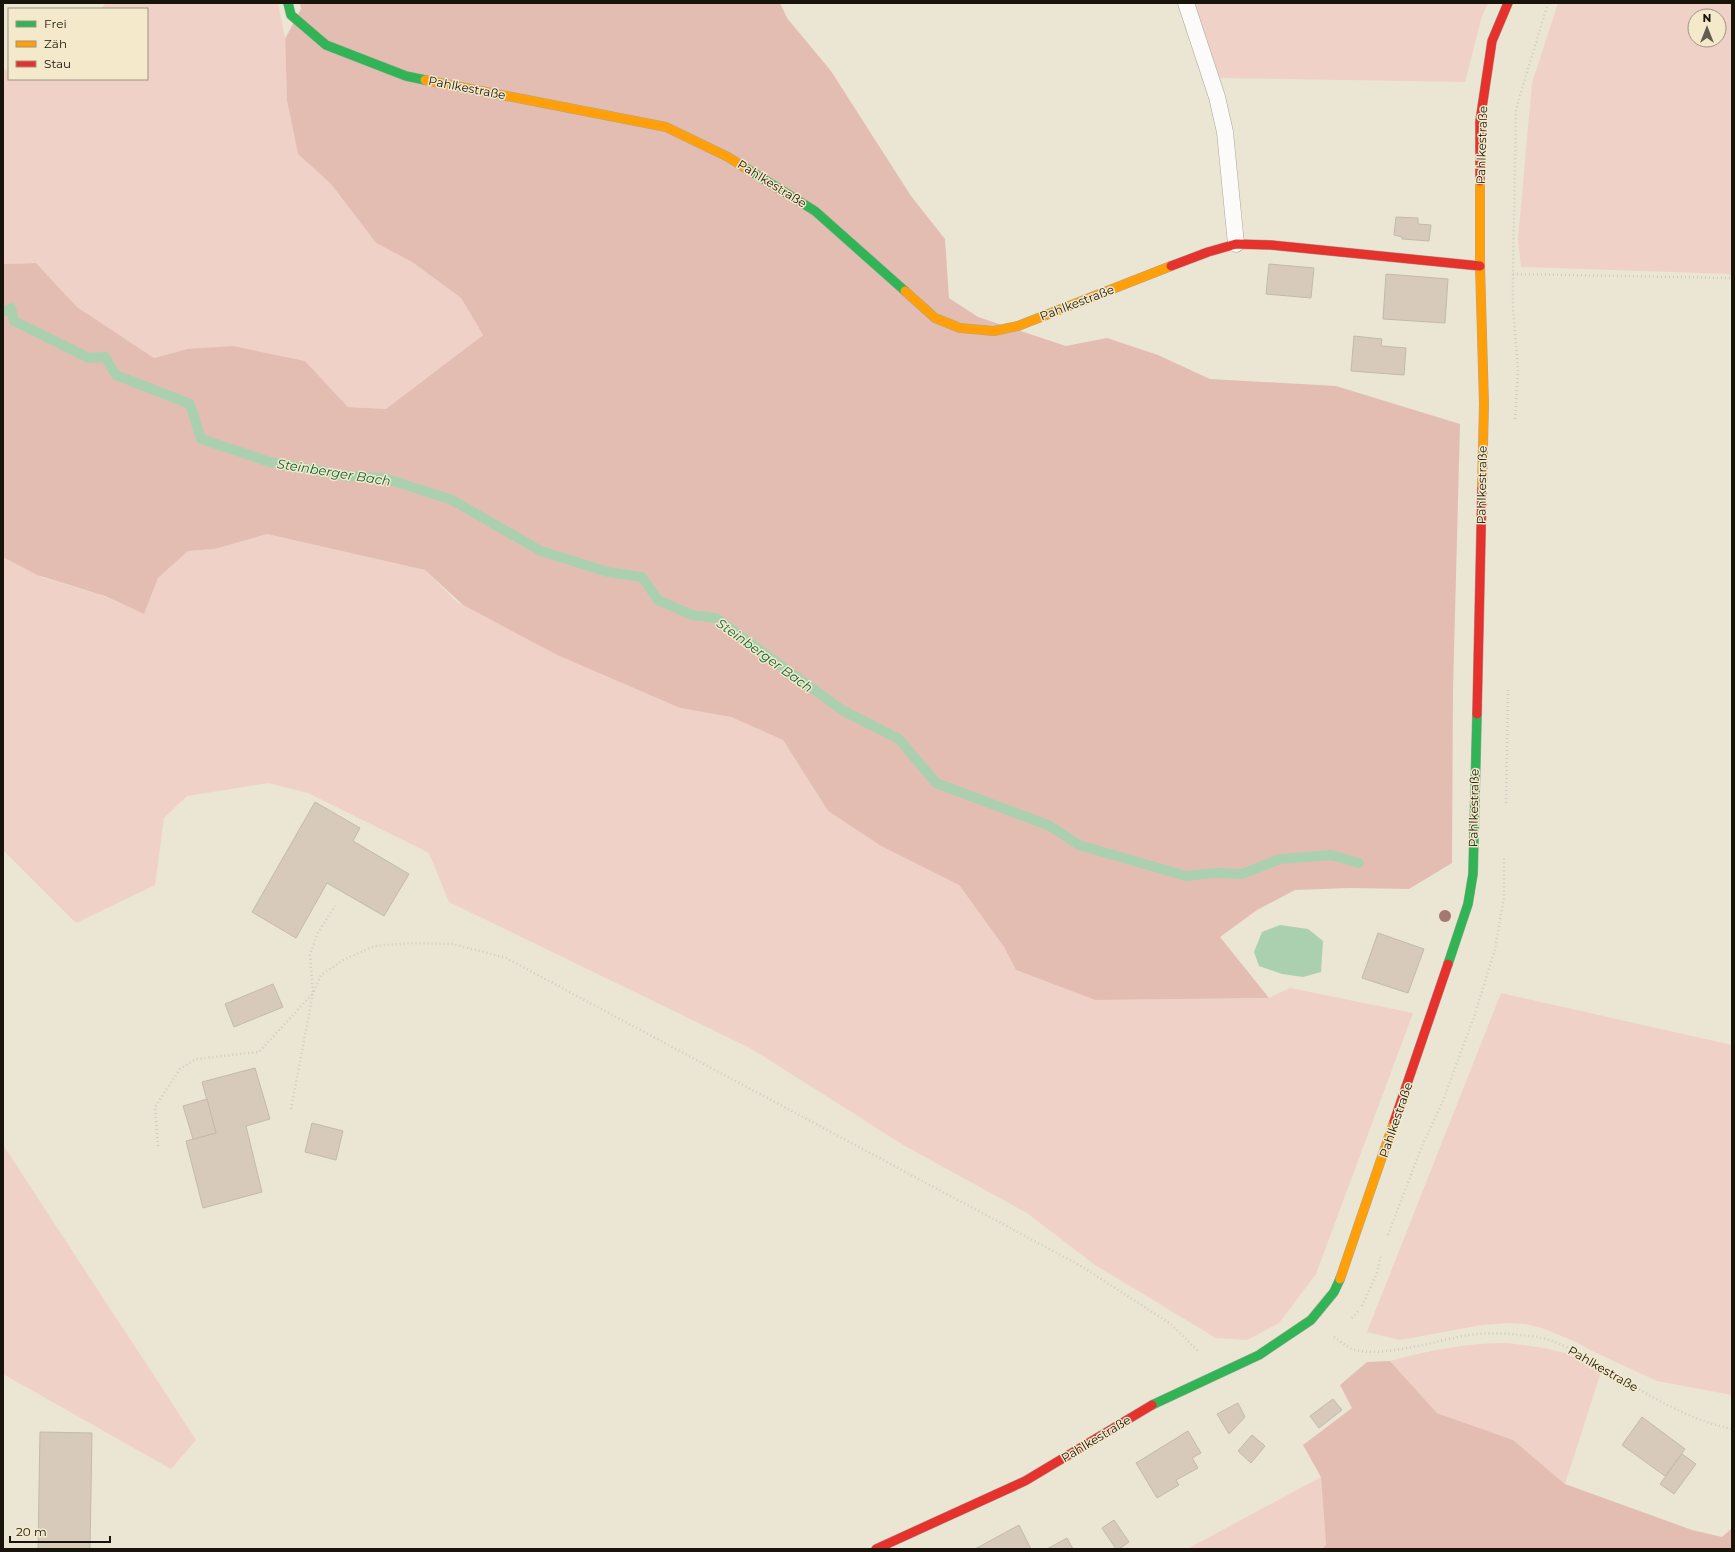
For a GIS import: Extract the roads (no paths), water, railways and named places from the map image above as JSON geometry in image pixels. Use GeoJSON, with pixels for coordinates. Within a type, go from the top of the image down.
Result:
{"type":"FeatureCollection","features":[{"type":"Feature","properties":{"kind":"street","name":"Pahlkestraße"},"geometry":{"type":"LineString","coordinates":[[288,3],[291,15],[326,44],[406,76],[666,127],[673,130],[728,157],[815,211],[935,318],[960,328],[994,331],[1018,326],[1208,252],[1236,244],[1271,245],[1480,266]]}},
{"type":"Feature","properties":{"kind":"street","name":"Pahlkestraße"},"geometry":{"type":"LineString","coordinates":[[876,1549],[1025,1482],[1153,1405],[1219,1372],[1259,1355],[1311,1320],[1334,1292],[1350,1253],[1456,943],[1469,896],[1473,874],[1484,412],[1480,266],[1480,121],[1492,41],[1508,3]]}},
{"type":"Feature","properties":{"kind":"lane"},"geometry":{"type":"LineString","coordinates":[[1186,3],[1217,97],[1223,125],[1236,244]]}},
{"type":"Feature","properties":{"kind":"waterway","name":"Steinberger Bach"},"geometry":{"type":"LineString","coordinates":[[3,312],[11,308],[14,321],[89,358],[105,357],[116,375],[190,404],[201,439],[270,462],[346,476],[384,478],[452,500],[541,551],[608,572],[642,577],[658,600],[692,615],[716,618],[842,710],[899,739],[936,783],[1050,826],[1079,845],[1186,876],[1216,873],[1242,874],[1280,859],[1331,855],[1359,863]]}}]}
